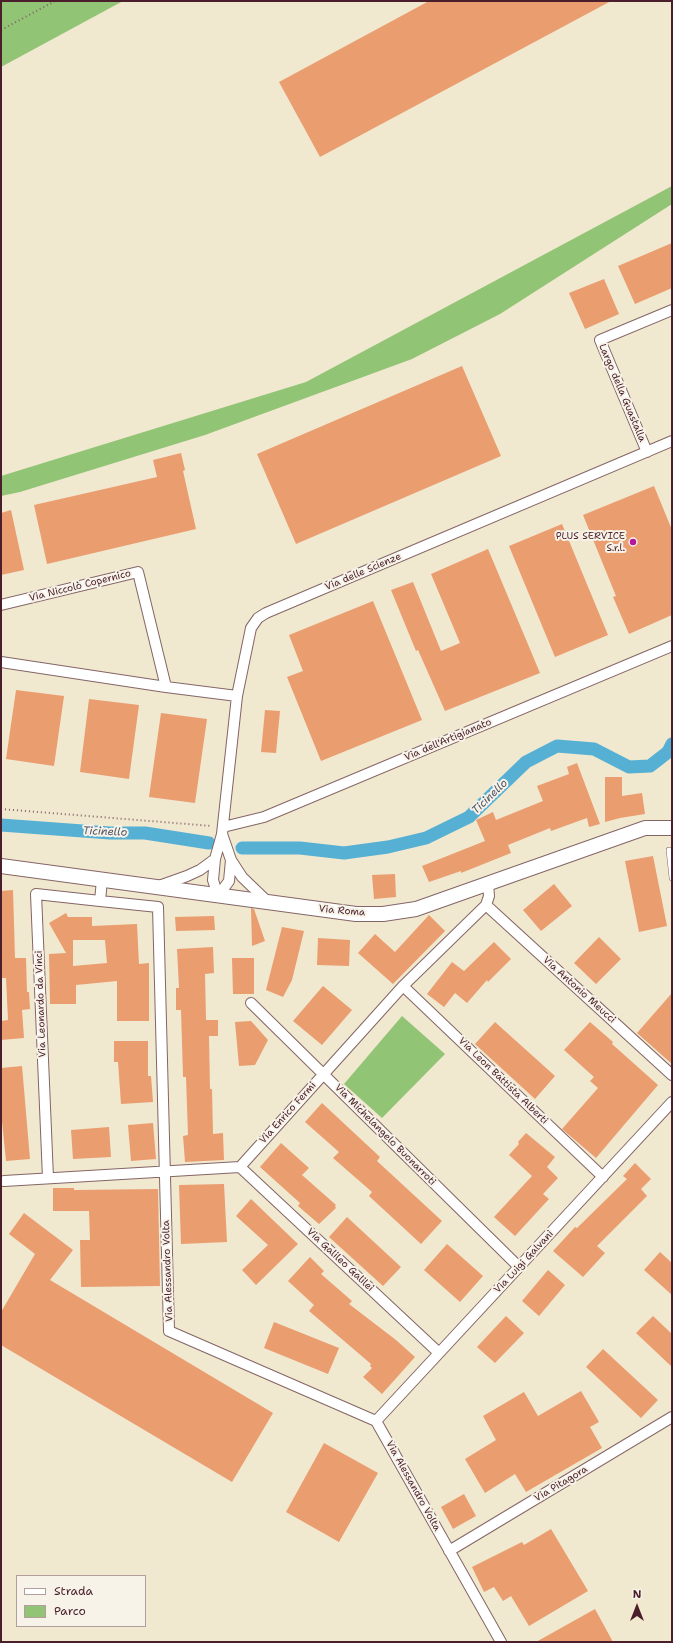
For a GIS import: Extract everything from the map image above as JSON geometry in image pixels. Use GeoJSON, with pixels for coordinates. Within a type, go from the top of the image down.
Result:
{"type":"FeatureCollection","features":[{"type":"Feature","properties":{"kind":"street","name":"Largo della Guastalla"},"geometry":{"type":"LineString","coordinates":[[647,452],[600,340],[672,310]]}},
{"type":"Feature","properties":{"kind":"street","name":"Via delle Scienze"},"geometry":{"type":"LineString","coordinates":[[218,896],[213,880],[215,859],[222,830],[237,696],[251,628],[258,618],[672,441]]}},
{"type":"Feature","properties":{"kind":"street","name":"Via Niccolò Copernico"},"geometry":{"type":"LineString","coordinates":[[1,605],[138,572],[166,687]]}},
{"type":"Feature","properties":{"kind":"street","name":"Via dell'Artigianato"},"geometry":{"type":"LineString","coordinates":[[222,830],[264,817],[672,646]]}},
{"type":"Feature","properties":{"kind":"street"},"geometry":{"type":"LineString","coordinates":[[1,662],[166,687],[237,696]]}},
{"type":"Feature","properties":{"kind":"street","name":"Via Roma"},"geometry":{"type":"LineString","coordinates":[[1,866],[356,914],[383,914],[416,909],[645,828],[672,828]]}},
{"type":"Feature","properties":{"kind":"street","name":"Via delle Scienze"},"geometry":{"type":"LineString","coordinates":[[222,830],[231,860],[242,877],[269,903]]}},
{"type":"Feature","properties":{"kind":"street"},"geometry":{"type":"LineString","coordinates":[[155,887],[200,870],[215,859]]}},
{"type":"Feature","properties":{"kind":"street","name":"Via delle Scienze"},"geometry":{"type":"LineString","coordinates":[[218,896],[229,881],[231,860]]}},
{"type":"Feature","properties":{"kind":"street"},"geometry":{"type":"LineString","coordinates":[[100,900],[102,880]]}},
{"type":"Feature","properties":{"kind":"street"},"geometry":{"type":"LineString","coordinates":[[486,905],[489,896],[488,884]]}},
{"type":"Feature","properties":{"kind":"street","name":"Via Leonardo da Vinci"},"geometry":{"type":"LineString","coordinates":[[48,1178],[36,894],[100,900]]}},
{"type":"Feature","properties":{"kind":"street","name":"Via Alessandro Volta"},"geometry":{"type":"LineString","coordinates":[[100,900],[158,907],[169,1331],[376,1421],[500,1642]]}},
{"type":"Feature","properties":{"kind":"street","name":"Via Enrico Fermi"},"geometry":{"type":"LineString","coordinates":[[240,1166],[403,986],[486,905]]}},
{"type":"Feature","properties":{"kind":"street","name":"Via Antonio Meucci"},"geometry":{"type":"LineString","coordinates":[[486,905],[672,1075]]}},
{"type":"Feature","properties":{"kind":"street","name":"Via Leon Battista Alberti"},"geometry":{"type":"LineString","coordinates":[[403,986],[603,1177]]}},
{"type":"Feature","properties":{"kind":"street","name":"Via Michelangelo Buonarroti"},"geometry":{"type":"LineString","coordinates":[[251,1003],[519,1267]]}},
{"type":"Feature","properties":{"kind":"street","name":"Via Luigi Galvani"},"geometry":{"type":"LineString","coordinates":[[376,1421],[672,1102]]}},
{"type":"Feature","properties":{"kind":"street"},"geometry":{"type":"LineString","coordinates":[[4,1181],[240,1166]]}},
{"type":"Feature","properties":{"kind":"street","name":"Via Galileo Galilei"},"geometry":{"type":"LineString","coordinates":[[240,1166],[440,1353]]}},
{"type":"Feature","properties":{"kind":"street","name":"Via Pitagora"},"geometry":{"type":"LineString","coordinates":[[449,1551],[672,1417]]}},
{"type":"Feature","properties":{"kind":"lane"},"geometry":{"type":"LineString","coordinates":[[669,850],[672,878]]}},
{"type":"Feature","properties":{"kind":"path"},"geometry":{"type":"LineString","coordinates":[[1,30],[54,1]]}},
{"type":"Feature","properties":{"kind":"path"},"geometry":{"type":"LineString","coordinates":[[1,809],[222,830]]}},
{"type":"Feature","properties":{"kind":"green space"},"geometry":{"type":"Polygon","coordinates":[[[1,1],[123,1],[1,67],[1,1]]]}},
{"type":"Feature","properties":{"kind":"green space"},"geometry":{"type":"Polygon","coordinates":[[[672,186],[672,204],[500,314],[412,359],[205,435],[20,492],[1,496],[1,476],[306,382],[672,186]]]}},
{"type":"Feature","properties":{"kind":"green space"},"geometry":{"type":"Polygon","coordinates":[[[402,1016],[445,1054],[382,1118],[344,1084],[402,1016]]]}},
{"type":"Feature","properties":{"kind":"building"},"geometry":{"type":"Polygon","coordinates":[[[429,1],[611,1],[320,157],[279,82],[429,1]]]}},
{"type":"Feature","properties":{"kind":"building"},"geometry":{"type":"Polygon","coordinates":[[[672,243],[672,288],[635,304],[618,266],[672,243]]]}},
{"type":"Feature","properties":{"kind":"building"},"geometry":{"type":"Polygon","coordinates":[[[604,279],[619,314],[585,329],[569,293],[604,279]]]}},
{"type":"Feature","properties":{"kind":"building"},"geometry":{"type":"Polygon","coordinates":[[[462,366],[501,456],[296,544],[257,454],[462,366]]]}},
{"type":"Feature","properties":{"kind":"building"},"geometry":{"type":"Polygon","coordinates":[[[181,453],[185,470],[183,471],[196,529],[47,564],[34,505],[157,477],[153,460],[181,453]]]}},
{"type":"Feature","properties":{"kind":"building","name":"PLUS SERVICE S.r.l."},"geometry":{"type":"Polygon","coordinates":[[[654,486],[672,530],[672,615],[629,634],[613,597],[616,596],[583,515],[654,486]]]}},
{"type":"Feature","properties":{"kind":"building"},"geometry":{"type":"Polygon","coordinates":[[[11,510],[24,570],[1,575],[1,513],[11,510]]]}},
{"type":"Feature","properties":{"kind":"building"},"geometry":{"type":"Polygon","coordinates":[[[562,524],[608,635],[555,657],[509,546],[562,524]]]}},
{"type":"Feature","properties":{"kind":"building"},"geometry":{"type":"Polygon","coordinates":[[[488,549],[540,673],[445,711],[418,650],[416,651],[391,590],[413,582],[441,651],[460,643],[431,574],[488,549]]]}},
{"type":"Feature","properties":{"kind":"building"},"geometry":{"type":"Polygon","coordinates":[[[373,601],[422,720],[321,761],[287,677],[303,671],[289,635],[373,601]]]}},
{"type":"Feature","properties":{"kind":"building"},"geometry":{"type":"Polygon","coordinates":[[[16,690],[64,696],[54,766],[6,759],[16,690]]]}},
{"type":"Feature","properties":{"kind":"building"},"geometry":{"type":"Polygon","coordinates":[[[89,699],[139,705],[129,779],[80,772],[89,699]]]}},
{"type":"Feature","properties":{"kind":"building"},"geometry":{"type":"Polygon","coordinates":[[[265,710],[280,711],[276,753],[261,752],[265,710]]]}},
{"type":"Feature","properties":{"kind":"building"},"geometry":{"type":"Polygon","coordinates":[[[161,713],[207,719],[195,803],[149,797],[161,713]]]}},
{"type":"Feature","properties":{"kind":"building"},"geometry":{"type":"Polygon","coordinates":[[[577,763],[600,824],[589,827],[587,818],[551,831],[550,828],[508,845],[511,853],[461,873],[461,871],[429,882],[422,866],[485,841],[476,820],[493,812],[496,820],[543,801],[537,786],[569,774],[567,767],[577,763]]]}},
{"type":"Feature","properties":{"kind":"building"},"geometry":{"type":"Polygon","coordinates":[[[605,777],[622,777],[622,796],[642,793],[645,814],[605,822],[605,777]]]}},
{"type":"Feature","properties":{"kind":"building"},"geometry":{"type":"Polygon","coordinates":[[[653,856],[667,926],[639,932],[625,861],[653,856]]]}},
{"type":"Feature","properties":{"kind":"building"},"geometry":{"type":"Polygon","coordinates":[[[395,874],[396,897],[374,899],[372,875],[395,874]]]}},
{"type":"Feature","properties":{"kind":"building"},"geometry":{"type":"Polygon","coordinates":[[[554,884],[572,906],[541,931],[523,910],[554,884]]]}},
{"type":"Feature","properties":{"kind":"building"},"geometry":{"type":"Polygon","coordinates":[[[13,890],[15,958],[26,958],[27,992],[29,992],[30,1009],[22,1010],[24,1038],[1,1040],[1,1021],[8,1020],[6,978],[1,978],[1,891],[13,890]]]}},
{"type":"Feature","properties":{"kind":"building"},"geometry":{"type":"Polygon","coordinates":[[[251,908],[254,909],[265,941],[252,946],[251,908]]]}},
{"type":"Feature","properties":{"kind":"building"},"geometry":{"type":"Polygon","coordinates":[[[66,913],[68,917],[92,917],[92,926],[137,924],[139,964],[149,963],[149,1021],[117,1021],[117,981],[76,985],[76,1004],[50,1004],[49,954],[66,953],[49,923],[66,913]],[[73,940],[73,966],[107,963],[105,940],[73,940]]]}},
{"type":"Feature","properties":{"kind":"building"},"geometry":{"type":"Polygon","coordinates":[[[429,915],[445,931],[393,984],[358,953],[375,934],[395,952],[429,915]]]}},
{"type":"Feature","properties":{"kind":"building"},"geometry":{"type":"Polygon","coordinates":[[[214,916],[215,930],[176,931],[175,917],[214,916]]]}},
{"type":"Feature","properties":{"kind":"building"},"geometry":{"type":"Polygon","coordinates":[[[282,927],[304,931],[292,980],[283,997],[266,990],[282,927]]]}},
{"type":"Feature","properties":{"kind":"building"},"geometry":{"type":"Polygon","coordinates":[[[599,937],[621,959],[596,984],[574,963],[599,937]]]}},
{"type":"Feature","properties":{"kind":"building"},"geometry":{"type":"Polygon","coordinates":[[[318,938],[350,940],[349,966],[317,965],[318,938]]]}},
{"type":"Feature","properties":{"kind":"building"},"geometry":{"type":"Polygon","coordinates":[[[494,942],[511,959],[488,982],[487,980],[467,1003],[455,993],[444,1007],[427,994],[452,962],[464,971],[494,942]]]}},
{"type":"Feature","properties":{"kind":"building"},"geometry":{"type":"Polygon","coordinates":[[[213,947],[214,973],[205,974],[206,1020],[218,1020],[218,1036],[209,1036],[210,1089],[212,1089],[213,1134],[223,1133],[224,1160],[185,1162],[183,1136],[188,1135],[186,1077],[183,1077],[181,1010],[176,1010],[176,988],[179,988],[177,949],[213,947]]]}},
{"type":"Feature","properties":{"kind":"building"},"geometry":{"type":"Polygon","coordinates":[[[232,958],[254,958],[254,994],[233,994],[232,958]]]}},
{"type":"Feature","properties":{"kind":"building"},"geometry":{"type":"Polygon","coordinates":[[[323,986],[352,1010],[322,1045],[293,1021],[323,986]]]}},
{"type":"Feature","properties":{"kind":"building"},"geometry":{"type":"Polygon","coordinates":[[[672,993],[672,1064],[637,1033],[672,993]]]}},
{"type":"Feature","properties":{"kind":"building"},"geometry":{"type":"Polygon","coordinates":[[[251,1021],[268,1040],[255,1065],[239,1066],[235,1022],[251,1021]]]}},
{"type":"Feature","properties":{"kind":"building"},"geometry":{"type":"Polygon","coordinates":[[[495,1022],[555,1076],[535,1099],[475,1044],[495,1022]]]}},
{"type":"Feature","properties":{"kind":"building"},"geometry":{"type":"Polygon","coordinates":[[[590,1022],[658,1085],[596,1158],[562,1129],[598,1088],[590,1081],[594,1077],[564,1050],[590,1022]]]}},
{"type":"Feature","properties":{"kind":"building"},"geometry":{"type":"Polygon","coordinates":[[[114,1041],[148,1041],[148,1076],[151,1076],[153,1102],[121,1104],[118,1062],[114,1062],[114,1041]]]}},
{"type":"Feature","properties":{"kind":"building"},"geometry":{"type":"Polygon","coordinates":[[[22,1066],[30,1159],[6,1161],[1,1111],[1,1068],[22,1066]]]}},
{"type":"Feature","properties":{"kind":"building"},"geometry":{"type":"Polygon","coordinates":[[[322,1103],[380,1157],[377,1161],[442,1221],[421,1244],[369,1196],[372,1192],[333,1158],[339,1152],[305,1122],[322,1103]]]}},
{"type":"Feature","properties":{"kind":"building"},"geometry":{"type":"Polygon","coordinates":[[[153,1123],[156,1159],[131,1161],[128,1125],[153,1123]]]}},
{"type":"Feature","properties":{"kind":"building"},"geometry":{"type":"Polygon","coordinates":[[[109,1127],[111,1157],[73,1159],[71,1130],[109,1127]]]}},
{"type":"Feature","properties":{"kind":"building"},"geometry":{"type":"Polygon","coordinates":[[[526,1133],[555,1157],[547,1167],[558,1178],[543,1194],[549,1199],[515,1236],[494,1217],[532,1176],[509,1155],[526,1133]]]}},
{"type":"Feature","properties":{"kind":"building"},"geometry":{"type":"Polygon","coordinates":[[[281,1143],[309,1168],[302,1175],[336,1205],[336,1208],[319,1224],[298,1206],[300,1203],[260,1167],[281,1143]]]}},
{"type":"Feature","properties":{"kind":"building"},"geometry":{"type":"Polygon","coordinates":[[[635,1163],[651,1179],[641,1189],[647,1196],[597,1246],[605,1253],[583,1277],[553,1251],[575,1227],[577,1228],[627,1179],[623,1176],[635,1163]]]}},
{"type":"Feature","properties":{"kind":"building"},"geometry":{"type":"Polygon","coordinates":[[[224,1184],[227,1242],[181,1244],[179,1185],[224,1184]]]}},
{"type":"Feature","properties":{"kind":"building"},"geometry":{"type":"Polygon","coordinates":[[[53,1188],[74,1188],[74,1190],[158,1189],[160,1286],[81,1287],[80,1240],[90,1240],[89,1211],[53,1211],[53,1188]]]}},
{"type":"Feature","properties":{"kind":"building"},"geometry":{"type":"Polygon","coordinates":[[[251,1199],[298,1244],[256,1285],[242,1270],[268,1245],[236,1216],[251,1199]]]}},
{"type":"Feature","properties":{"kind":"building"},"geometry":{"type":"Polygon","coordinates":[[[24,1213],[73,1250],[50,1280],[273,1413],[232,1482],[1,1345],[1,1312],[35,1254],[9,1234],[24,1213]]]}},
{"type":"Feature","properties":{"kind":"building"},"geometry":{"type":"Polygon","coordinates":[[[347,1217],[401,1267],[383,1286],[329,1237],[347,1217]]]}},
{"type":"Feature","properties":{"kind":"building"},"geometry":{"type":"Polygon","coordinates":[[[447,1244],[483,1276],[460,1302],[424,1270],[447,1244]]]}},
{"type":"Feature","properties":{"kind":"building"},"geometry":{"type":"Polygon","coordinates":[[[660,1252],[672,1263],[672,1295],[644,1270],[660,1252]]]}},
{"type":"Feature","properties":{"kind":"building"},"geometry":{"type":"Polygon","coordinates":[[[310,1257],[324,1271],[321,1274],[352,1301],[349,1304],[396,1340],[415,1357],[382,1394],[363,1377],[372,1368],[370,1366],[371,1364],[309,1311],[314,1305],[288,1281],[310,1257]]]}},
{"type":"Feature","properties":{"kind":"building"},"geometry":{"type":"Polygon","coordinates":[[[548,1270],[565,1285],[539,1316],[522,1301],[548,1270]]]}},
{"type":"Feature","properties":{"kind":"building"},"geometry":{"type":"Polygon","coordinates":[[[506,1316],[524,1333],[495,1363],[477,1347],[506,1316]]]}},
{"type":"Feature","properties":{"kind":"building"},"geometry":{"type":"Polygon","coordinates":[[[653,1316],[672,1334],[672,1367],[636,1333],[653,1316]]]}},
{"type":"Feature","properties":{"kind":"building"},"geometry":{"type":"Polygon","coordinates":[[[274,1322],[339,1348],[328,1374],[264,1348],[274,1322]]]}},
{"type":"Feature","properties":{"kind":"building"},"geometry":{"type":"Polygon","coordinates":[[[603,1349],[658,1400],[641,1418],[586,1367],[603,1349]]]}},
{"type":"Feature","properties":{"kind":"building"},"geometry":{"type":"Polygon","coordinates":[[[581,1391],[599,1422],[590,1427],[602,1448],[526,1492],[515,1474],[485,1493],[465,1459],[496,1440],[483,1416],[524,1392],[538,1416],[581,1391]]]}},
{"type":"Feature","properties":{"kind":"building"},"geometry":{"type":"Polygon","coordinates":[[[324,1443],[378,1473],[339,1542],[286,1512],[324,1443]]]}},
{"type":"Feature","properties":{"kind":"building"},"geometry":{"type":"Polygon","coordinates":[[[464,1494],[476,1516],[453,1529],[441,1507],[464,1494]]]}},
{"type":"Feature","properties":{"kind":"building"},"geometry":{"type":"Polygon","coordinates":[[[551,1529],[588,1591],[529,1626],[511,1596],[503,1601],[494,1587],[484,1592],[472,1567],[522,1542],[524,1545],[551,1529]]]}},
{"type":"Feature","properties":{"kind":"building"},"geometry":{"type":"Polygon","coordinates":[[[595,1609],[613,1642],[536,1642],[595,1609]]]}},
{"type":"Feature","properties":{"kind":"waterway","name":"Ticinello"},"geometry":{"type":"LineString","coordinates":[[242,848],[300,848],[344,853],[388,847],[426,838],[469,817],[526,762],[557,746],[594,749],[629,767],[650,766],[668,752],[672,744]]}},
{"type":"Feature","properties":{"kind":"waterway","name":"Ticinello"},"geometry":{"type":"LineString","coordinates":[[1,825],[110,833],[145,833],[209,843]]}},
{"type":"Feature","properties":{"kind":"place","name":"PLUS SERVICE S.r.l."},"geometry":{"type":"Point","coordinates":[633,542]}}]}
